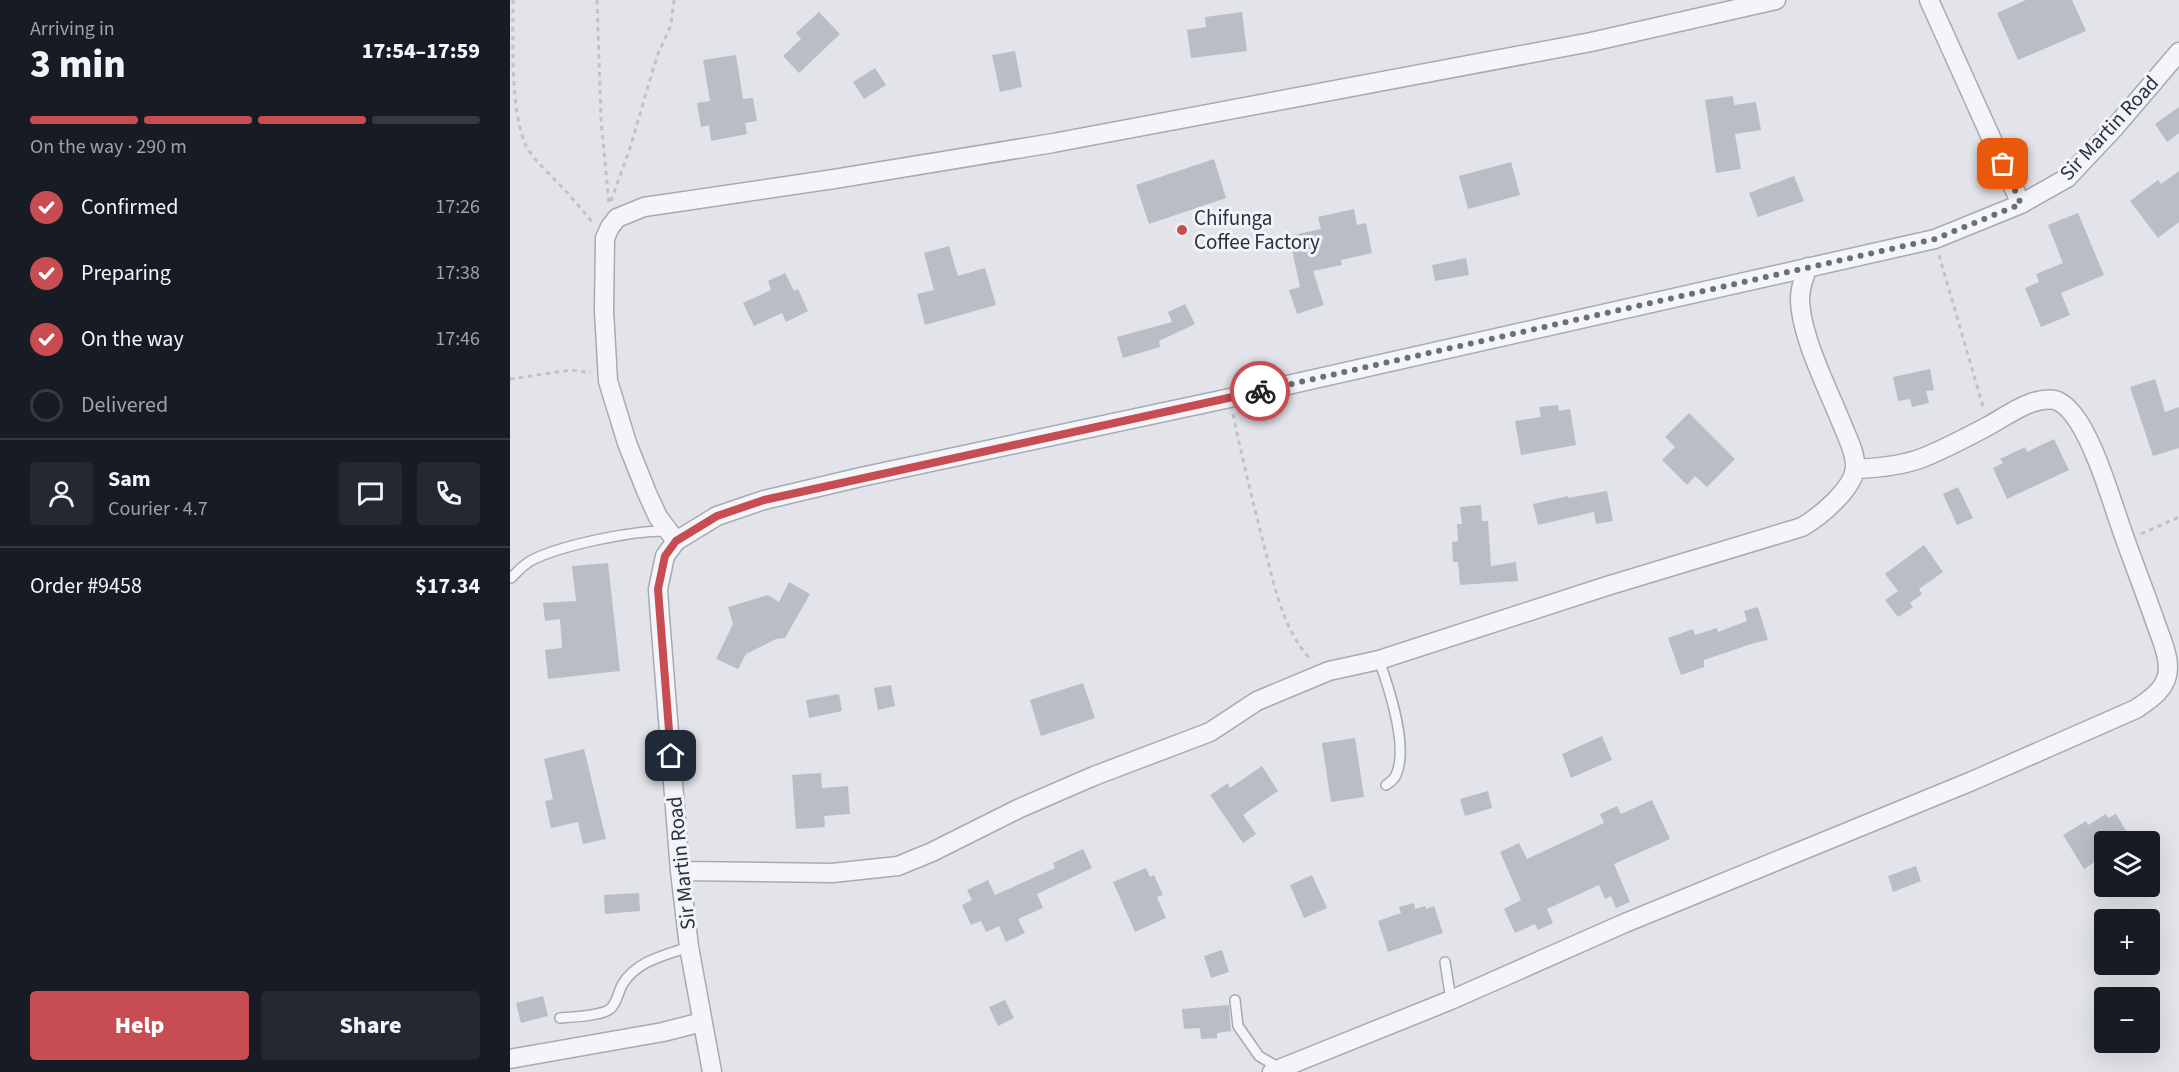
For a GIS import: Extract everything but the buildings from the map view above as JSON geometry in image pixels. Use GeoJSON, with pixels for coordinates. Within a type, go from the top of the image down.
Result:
{"type":"FeatureCollection","features":[{"type":"Feature","properties":{"kind":"street"},"geometry":{"type":"LineString","coordinates":[[672,536],[658,517],[630,453],[608,381],[604,311],[605,238],[610,227],[618,218],[644,207],[1053,143],[1579,44],[1776,0]]}},
{"type":"Feature","properties":{"kind":"street"},"geometry":{"type":"LineString","coordinates":[[1929,0],[2021,204]]}},
{"type":"Feature","properties":{"kind":"street","name":"Sir Martin Road"},"geometry":{"type":"LineString","coordinates":[[712,1072],[689,947],[680,871],[658,589],[672,536],[717,516],[764,500],[873,474],[1230,398],[1935,239],[2021,204],[2067,178],[2115,127],[2179,52]]}},
{"type":"Feature","properties":{"kind":"street"},"geometry":{"type":"LineString","coordinates":[[680,871],[832,873],[898,866],[1094,776],[1210,732],[1250,704],[1329,671],[1379,660],[1607,586],[1802,527],[1827,509],[1846,489],[1856,469],[1851,446],[1812,351],[1801,310],[1800,297],[1808,267]]}},
{"type":"Feature","properties":{"kind":"street"},"geometry":{"type":"LineString","coordinates":[[1277,1070],[1451,1000],[1625,923],[1972,782],[2143,705],[2163,686],[2168,668],[2162,641],[2096,460],[2079,423],[2071,410],[2063,403],[2054,400],[2032,404],[1909,462],[1856,469]]}},
{"type":"Feature","properties":{"kind":"street"},"geometry":{"type":"LineString","coordinates":[[510,1059],[663,1032],[702,1022]]}},
{"type":"Feature","properties":{"kind":"lane"},"geometry":{"type":"LineString","coordinates":[[511,578],[529,561],[542,556],[629,534],[655,530],[672,536]]}},
{"type":"Feature","properties":{"kind":"lane"},"geometry":{"type":"LineString","coordinates":[[1379,660],[1394,704],[1401,759],[1396,778],[1386,785]]}},
{"type":"Feature","properties":{"kind":"lane"},"geometry":{"type":"LineString","coordinates":[[560,1018],[608,1011],[615,1004],[622,984],[634,970],[648,961],[689,947]]}},
{"type":"Feature","properties":{"kind":"lane"},"geometry":{"type":"LineString","coordinates":[[1445,962],[1451,1000]]}},
{"type":"Feature","properties":{"kind":"lane"},"geometry":{"type":"LineString","coordinates":[[1235,1000],[1238,1026],[1259,1056],[1277,1070]]}},
{"type":"Feature","properties":{"kind":"path"},"geometry":{"type":"LineString","coordinates":[[513,0],[513,72],[521,134],[527,148],[538,162],[570,195],[605,238]]}},
{"type":"Feature","properties":{"kind":"path"},"geometry":{"type":"LineString","coordinates":[[597,0],[601,119],[609,205],[630,148],[657,56],[671,25],[674,0]]}},
{"type":"Feature","properties":{"kind":"path"},"geometry":{"type":"LineString","coordinates":[[1935,239],[1988,426]]}},
{"type":"Feature","properties":{"kind":"path"},"geometry":{"type":"LineString","coordinates":[[510,379],[571,370],[594,374],[608,381]]}},
{"type":"Feature","properties":{"kind":"path"},"geometry":{"type":"LineString","coordinates":[[1230,398],[1245,471],[1272,575],[1290,629],[1310,659],[1329,671]]}},
{"type":"Feature","properties":{"kind":"path"},"geometry":{"type":"LineString","coordinates":[[2126,542],[2179,517]]}},
{"type":"Feature","properties":{"kind":"way so far"},"geometry":{"type":"LineString","coordinates":[[1260,391],[1935,239],[2021,204],[2003,164]]}},
{"type":"Feature","properties":{"kind":"place","name":"Chifunga Coffee Factory"},"geometry":{"type":"Point","coordinates":[1182,230]}},
{"type":"Feature","properties":{"kind":"route"},"geometry":{"type":"LineString","coordinates":[[671,756],[658,589],[665,556],[676,541],[717,516],[764,500],[1260,391]]}}]}
